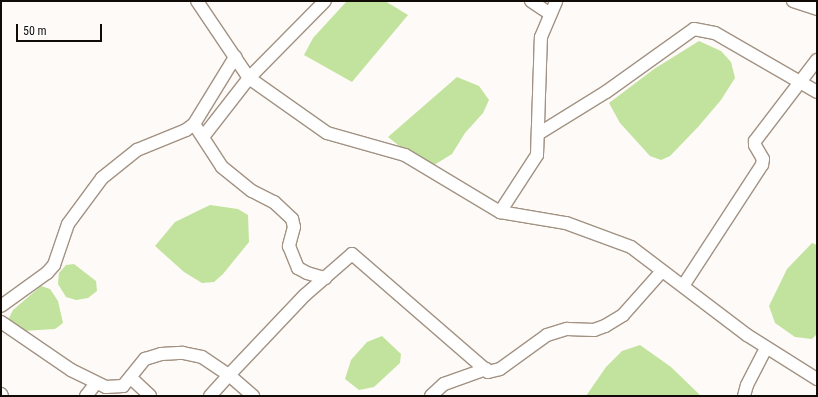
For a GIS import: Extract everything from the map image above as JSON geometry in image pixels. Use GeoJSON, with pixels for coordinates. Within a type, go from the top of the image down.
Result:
{"type":"FeatureCollection","features":[{"type":"Feature","properties":{"kind":"street"},"geometry":{"type":"LineString","coordinates":[[198,1],[250,78],[327,133],[405,155],[500,212],[566,223],[631,247],[766,348],[817,379]]}},
{"type":"Feature","properties":{"kind":"street"},"geometry":{"type":"LineString","coordinates":[[203,136],[250,78],[325,1]]}},
{"type":"Feature","properties":{"kind":"street"},"geometry":{"type":"LineString","coordinates":[[531,1],[550,14]]}},
{"type":"Feature","properties":{"kind":"street"},"geometry":{"type":"LineString","coordinates":[[500,212],[536,155],[538,134],[540,43],[556,1]]}},
{"type":"Feature","properties":{"kind":"street"},"geometry":{"type":"LineString","coordinates":[[793,1],[817,9]]}},
{"type":"Feature","properties":{"kind":"street"},"geometry":{"type":"LineString","coordinates":[[538,134],[606,92],[694,28],[715,33],[801,81],[817,92]]}},
{"type":"Feature","properties":{"kind":"street"},"geometry":{"type":"LineString","coordinates":[[1,306],[47,273],[54,265],[68,224],[102,178],[136,150],[186,130],[194,124],[235,57]]}},
{"type":"Feature","properties":{"kind":"street"},"geometry":{"type":"LineString","coordinates":[[683,286],[762,165],[763,159],[755,145],[755,141],[817,60]]}},
{"type":"Feature","properties":{"kind":"street"},"geometry":{"type":"LineString","coordinates":[[194,124],[222,167],[252,190],[274,202],[292,219],[294,228],[289,246],[298,268],[307,274],[325,278]]}},
{"type":"Feature","properties":{"kind":"street"},"geometry":{"type":"LineString","coordinates":[[210,396],[325,278],[352,254],[488,372],[500,369],[547,335],[567,329],[594,330],[605,326],[623,314],[662,270]]}},
{"type":"Feature","properties":{"kind":"street"},"geometry":{"type":"LineString","coordinates":[[1,322],[71,370],[96,383],[114,388],[123,386],[145,359],[174,353],[202,357],[229,375],[252,396]]}},
{"type":"Feature","properties":{"kind":"street"},"geometry":{"type":"LineString","coordinates":[[744,396],[747,385],[766,348]]}},
{"type":"Feature","properties":{"kind":"street"},"geometry":{"type":"LineString","coordinates":[[431,396],[444,384],[486,369]]}},
{"type":"Feature","properties":{"kind":"street"},"geometry":{"type":"LineString","coordinates":[[131,378],[150,396]]}},
{"type":"Feature","properties":{"kind":"street"},"geometry":{"type":"LineString","coordinates":[[86,396],[96,383]]}},
{"type":"Feature","properties":{"kind":"shaded area"},"geometry":{"type":"Polygon","coordinates":[[[347,1],[385,1],[408,15],[352,82],[304,55],[313,38],[347,1]]]}},
{"type":"Feature","properties":{"kind":"shaded area"},"geometry":{"type":"Polygon","coordinates":[[[699,41],[721,51],[731,62],[735,78],[721,100],[670,156],[661,160],[650,156],[620,123],[609,103],[654,69],[699,41]]]}},
{"type":"Feature","properties":{"kind":"shaded area"},"geometry":{"type":"Polygon","coordinates":[[[457,77],[479,86],[489,100],[483,113],[465,133],[452,154],[434,165],[417,160],[388,137],[457,77]]]}},
{"type":"Feature","properties":{"kind":"shaded area"},"geometry":{"type":"Polygon","coordinates":[[[210,205],[238,209],[248,215],[249,242],[223,274],[214,282],[202,283],[184,272],[155,246],[175,222],[210,205]]]}},
{"type":"Feature","properties":{"kind":"shaded area"},"geometry":{"type":"Polygon","coordinates":[[[812,243],[817,245],[817,334],[812,339],[795,337],[775,323],[769,306],[787,269],[812,243]]]}},
{"type":"Feature","properties":{"kind":"shaded area"},"geometry":{"type":"Polygon","coordinates":[[[74,264],[96,281],[97,291],[88,298],[76,300],[66,297],[58,284],[59,273],[66,265],[74,264]]]}},
{"type":"Feature","properties":{"kind":"shaded area"},"geometry":{"type":"Polygon","coordinates":[[[41,286],[50,289],[58,301],[63,323],[55,329],[23,331],[15,326],[9,318],[13,310],[41,286]]]}},
{"type":"Feature","properties":{"kind":"shaded area"},"geometry":{"type":"Polygon","coordinates":[[[382,336],[401,354],[400,363],[374,387],[359,390],[345,379],[351,360],[367,342],[382,336]]]}},
{"type":"Feature","properties":{"kind":"shaded area"},"geometry":{"type":"Polygon","coordinates":[[[640,345],[671,367],[701,396],[586,396],[606,367],[622,351],[640,345]]]}}]}
